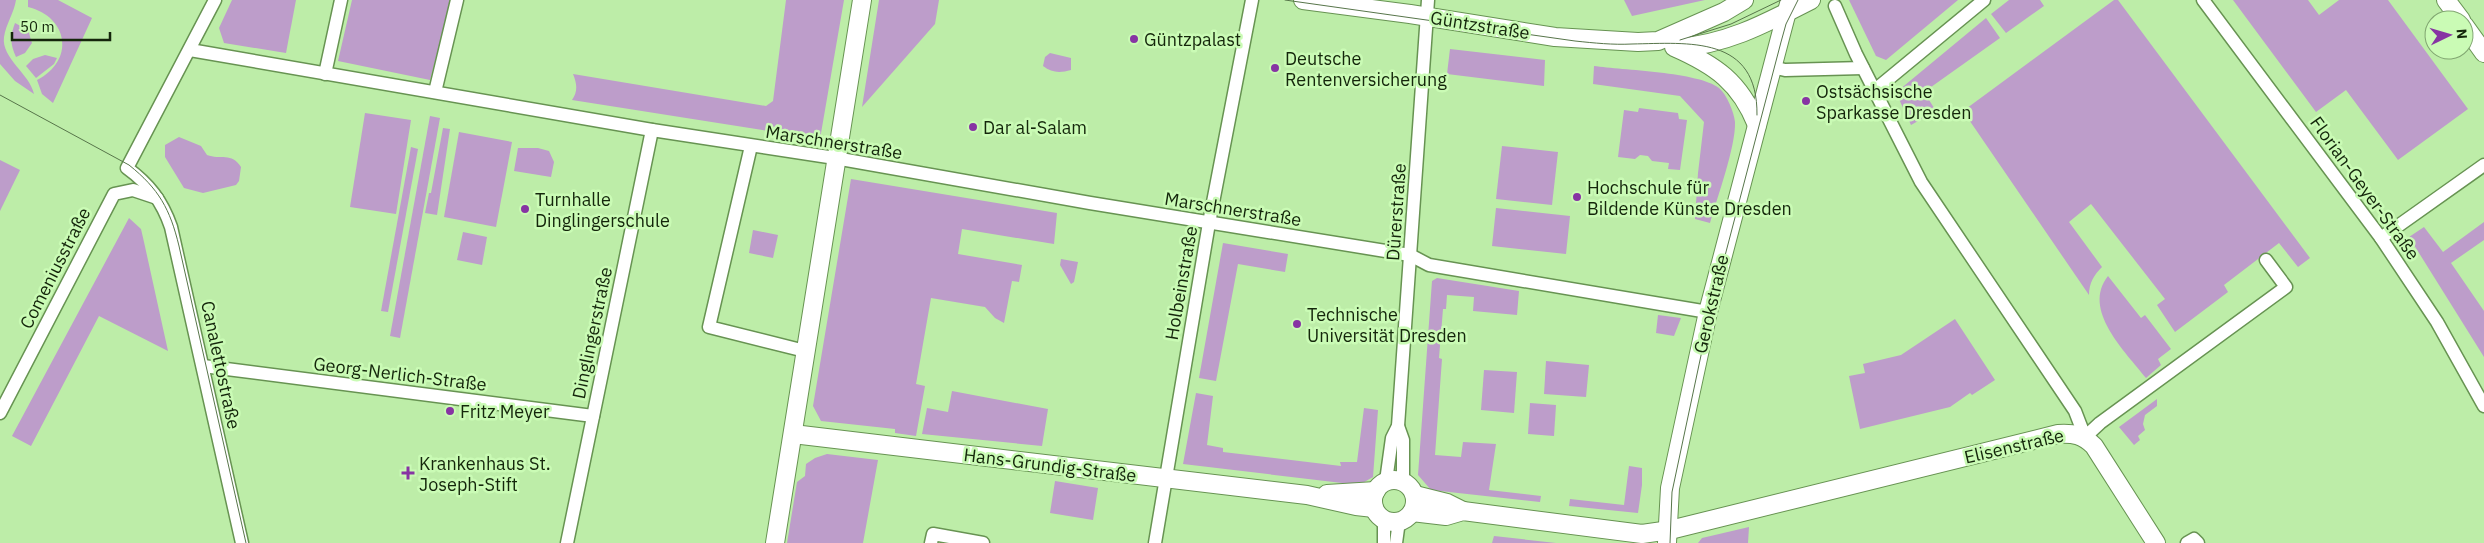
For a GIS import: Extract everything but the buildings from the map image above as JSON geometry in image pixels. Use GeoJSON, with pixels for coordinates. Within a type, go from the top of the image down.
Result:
{"type":"FeatureCollection","features":[{"type":"Feature","properties":{"kind":"street"},"geometry":{"type":"LineString","coordinates":[[190,50],[215,0]]}},
{"type":"Feature","properties":{"kind":"street"},"geometry":{"type":"LineString","coordinates":[[325,74],[341,0]]}},
{"type":"Feature","properties":{"kind":"street"},"geometry":{"type":"LineString","coordinates":[[435,92],[457,0]]}},
{"type":"Feature","properties":{"kind":"street"},"geometry":{"type":"LineString","coordinates":[[775,543],[835,158],[862,0]]}},
{"type":"Feature","properties":{"kind":"street","name":"Holbeinstraße"},"geometry":{"type":"LineString","coordinates":[[1155,543],[1209,223],[1252,0]]}},
{"type":"Feature","properties":{"kind":"street","name":"Güntzstraße"},"geometry":{"type":"LineString","coordinates":[[1303,0],[1428,8],[1584,40],[1658,41],[1677,48],[1721,72],[1732,81],[1745,100],[1757,125]]}},
{"type":"Feature","properties":{"kind":"street","name":"Güntzstraße"},"geometry":{"type":"LineString","coordinates":[[1658,41],[1724,12],[1744,0]]}},
{"type":"Feature","properties":{"kind":"street","name":"Güntzstraße"},"geometry":{"type":"LineString","coordinates":[[1677,48],[1705,45],[1732,38],[1788,6],[1811,0]]}},
{"type":"Feature","properties":{"kind":"street"},"geometry":{"type":"LineString","coordinates":[[1875,90],[1984,0]]}},
{"type":"Feature","properties":{"kind":"street","name":"Florian-Geyer-Straße"},"geometry":{"type":"LineString","coordinates":[[2202,0],[2381,238],[2437,322],[2484,406]]}},
{"type":"Feature","properties":{"kind":"street","name":"Gerokstraße"},"geometry":{"type":"LineString","coordinates":[[1667,537],[1670,488],[1708,312],[1788,6]]}},
{"type":"Feature","properties":{"kind":"street"},"geometry":{"type":"LineString","coordinates":[[1835,6],[1863,68],[1921,182],[2075,410],[2085,437],[2102,456],[2156,543]]}},
{"type":"Feature","properties":{"kind":"street","name":"Dürerstraße"},"geometry":{"type":"LineString","coordinates":[[1384,543],[1394,501],[1403,440],[1398,426],[1428,8]]}},
{"type":"Feature","properties":{"kind":"street"},"geometry":{"type":"LineString","coordinates":[[2474,39],[2484,53]]}},
{"type":"Feature","properties":{"kind":"street","name":"Marschnerstraße"},"geometry":{"type":"LineString","coordinates":[[190,50],[652,130],[835,158],[1209,223],[1410,255],[1429,265],[1708,312]]}},
{"type":"Feature","properties":{"kind":"street","name":"Canalettostraße"},"geometry":{"type":"LineString","coordinates":[[190,50],[127,168],[144,180],[166,211],[173,234],[242,543]]}},
{"type":"Feature","properties":{"kind":"street"},"geometry":{"type":"LineString","coordinates":[[1772,67],[1785,70],[1863,68]]}},
{"type":"Feature","properties":{"kind":"street","name":"Dinglingerstraße"},"geometry":{"type":"LineString","coordinates":[[567,543],[652,130]]}},
{"type":"Feature","properties":{"kind":"street","name":"Marschnerstraße"},"geometry":{"type":"LineString","coordinates":[[751,146],[709,327],[805,351]]}},
{"type":"Feature","properties":{"kind":"street"},"geometry":{"type":"LineString","coordinates":[[2381,238],[2484,165]]}},
{"type":"Feature","properties":{"kind":"street","name":"Comeniusstraße"},"geometry":{"type":"LineString","coordinates":[[0,413],[114,194],[133,190],[157,198]]}},
{"type":"Feature","properties":{"kind":"street","name":"Elisenstraße"},"geometry":{"type":"LineString","coordinates":[[1667,537],[2058,434],[2071,433],[2085,437],[2100,423],[2286,287],[2266,260]]}},
{"type":"Feature","properties":{"kind":"street","name":"Georg-Nerlich-Straße"},"geometry":{"type":"LineString","coordinates":[[203,366],[592,416]]}},
{"type":"Feature","properties":{"kind":"street","name":"Hans-Grundig-Straße"},"geometry":{"type":"LineString","coordinates":[[793,434],[1307,495],[1356,506],[1394,501],[1447,503],[1463,511],[1667,537]]}},
{"type":"Feature","properties":{"kind":"street","name":"Dürerstraße"},"geometry":{"type":"LineString","coordinates":[[1394,501],[1396,543]]}},
{"type":"Feature","properties":{"kind":"street"},"geometry":{"type":"LineString","coordinates":[[931,543],[933,534],[983,543]]}},
{"type":"Feature","properties":{"kind":"street"},"geometry":{"type":"LineString","coordinates":[[2188,543],[2194,539],[2198,543]]}},
{"type":"Feature","properties":{"kind":"shaded area"},"geometry":{"type":"Polygon","coordinates":[[[0,0],[16,0],[5,32],[4,45],[34,94],[15,81],[0,64],[0,0]]]}},
{"type":"Feature","properties":{"kind":"shaded area"},"geometry":{"type":"Polygon","coordinates":[[[28,0],[58,0],[92,18],[53,103],[42,94],[37,80],[49,72],[57,62],[62,51],[62,40],[59,29],[52,20],[42,12],[28,7],[28,0]]]}},
{"type":"Feature","properties":{"kind":"shaded area"},"geometry":{"type":"Polygon","coordinates":[[[232,0],[296,0],[286,53],[224,43],[219,28],[232,0]]]}},
{"type":"Feature","properties":{"kind":"shaded area"},"geometry":{"type":"Polygon","coordinates":[[[352,0],[451,0],[430,80],[338,61],[352,0]]]}},
{"type":"Feature","properties":{"kind":"shaded area"},"geometry":{"type":"Polygon","coordinates":[[[786,0],[844,0],[820,139],[572,100],[576,87],[573,74],[766,106],[773,101],[786,0]]]}},
{"type":"Feature","properties":{"kind":"shaded area"},"geometry":{"type":"Polygon","coordinates":[[[879,0],[939,0],[935,24],[862,107],[879,0]]]}},
{"type":"Feature","properties":{"kind":"shaded area"},"geometry":{"type":"Polygon","coordinates":[[[1624,0],[1705,0],[1632,16],[1624,0]]]}},
{"type":"Feature","properties":{"kind":"shaded area"},"geometry":{"type":"Polygon","coordinates":[[[1849,0],[1958,0],[1886,60],[1876,56],[1849,0]]]}},
{"type":"Feature","properties":{"kind":"shaded area"},"geometry":{"type":"Polygon","coordinates":[[[2009,0],[2040,0],[2044,6],[2006,33],[1991,14],[2009,0]]]}},
{"type":"Feature","properties":{"kind":"shaded area"},"geometry":{"type":"Polygon","coordinates":[[[2114,0],[2118,0],[2310,258],[2298,267],[2279,243],[2224,285],[2228,292],[2175,332],[2157,305],[2165,299],[2091,204],[2069,222],[2102,267],[2093,280],[2089,295],[1963,111],[2114,0]]]}},
{"type":"Feature","properties":{"kind":"shaded area"},"geometry":{"type":"Polygon","coordinates":[[[2233,0],[2308,0],[2319,15],[2339,0],[2388,0],[2424,49],[2424,60],[2432,60],[2468,109],[2398,160],[2346,90],[2316,112],[2233,0]]]}},
{"type":"Feature","properties":{"kind":"shaded area"},"geometry":{"type":"Polygon","coordinates":[[[1986,18],[2000,38],[1924,92],[1936,111],[1911,125],[1898,97],[1899,90],[1986,18]]]}},
{"type":"Feature","properties":{"kind":"shaded area"},"geometry":{"type":"Polygon","coordinates":[[[15,23],[28,30],[32,43],[25,53],[16,57],[11,40],[15,23]]]}},
{"type":"Feature","properties":{"kind":"shaded area"},"geometry":{"type":"Polygon","coordinates":[[[1450,49],[1545,60],[1544,86],[1447,74],[1450,49]]]}},
{"type":"Feature","properties":{"kind":"shaded area"},"geometry":{"type":"Polygon","coordinates":[[[1050,53],[1071,58],[1071,70],[1056,72],[1043,66],[1045,57],[1050,53]]]}},
{"type":"Feature","properties":{"kind":"shaded area"},"geometry":{"type":"Polygon","coordinates":[[[45,55],[57,58],[54,64],[36,78],[26,66],[33,59],[45,55]]]}},
{"type":"Feature","properties":{"kind":"shaded area"},"geometry":{"type":"Polygon","coordinates":[[[1594,66],[1660,72],[1695,78],[1709,83],[1722,91],[1733,113],[1735,122],[1729,158],[1710,223],[1695,219],[1704,122],[1680,96],[1593,84],[1594,66]]]}},
{"type":"Feature","properties":{"kind":"shaded area"},"geometry":{"type":"Polygon","coordinates":[[[1639,108],[1678,113],[1679,119],[1687,120],[1680,170],[1668,169],[1669,163],[1652,161],[1648,156],[1640,155],[1635,159],[1618,157],[1624,110],[1638,112],[1639,108]]]}},
{"type":"Feature","properties":{"kind":"shaded area"},"geometry":{"type":"Polygon","coordinates":[[[365,113],[411,120],[396,214],[350,207],[365,113]]]}},
{"type":"Feature","properties":{"kind":"shaded area"},"geometry":{"type":"Polygon","coordinates":[[[430,116],[440,118],[400,338],[390,336],[430,116]]]}},
{"type":"Feature","properties":{"kind":"shaded area"},"geometry":{"type":"Polygon","coordinates":[[[443,128],[450,129],[437,215],[425,213],[429,193],[431,193],[443,128]]]}},
{"type":"Feature","properties":{"kind":"shaded area"},"geometry":{"type":"Polygon","coordinates":[[[459,132],[512,142],[496,227],[444,217],[459,132]]]}},
{"type":"Feature","properties":{"kind":"shaded area"},"geometry":{"type":"Polygon","coordinates":[[[179,137],[201,146],[207,155],[230,158],[237,162],[241,167],[239,181],[236,185],[203,193],[184,188],[165,157],[165,145],[179,137]]]}},
{"type":"Feature","properties":{"kind":"shaded area"},"geometry":{"type":"Polygon","coordinates":[[[1502,146],[1558,152],[1552,205],[1496,199],[1502,146]]]}},
{"type":"Feature","properties":{"kind":"shaded area"},"geometry":{"type":"Polygon","coordinates":[[[411,147],[418,149],[388,312],[381,311],[411,147]]]}},
{"type":"Feature","properties":{"kind":"shaded area"},"geometry":{"type":"Polygon","coordinates":[[[518,148],[538,148],[549,151],[554,162],[551,177],[514,171],[518,148]]]}},
{"type":"Feature","properties":{"kind":"shaded area"},"geometry":{"type":"Polygon","coordinates":[[[0,160],[20,170],[0,211],[0,160]]]}},
{"type":"Feature","properties":{"kind":"shaded area"},"geometry":{"type":"Polygon","coordinates":[[[851,179],[1057,213],[1054,244],[962,229],[958,254],[1022,265],[1019,282],[1012,281],[1004,323],[995,318],[985,307],[931,298],[916,384],[925,386],[916,436],[895,433],[895,429],[821,421],[813,406],[851,179]]]}},
{"type":"Feature","properties":{"kind":"shaded area"},"geometry":{"type":"Polygon","coordinates":[[[1496,208],[1570,216],[1566,254],[1492,246],[1496,208]]]}},
{"type":"Feature","properties":{"kind":"shaded area"},"geometry":{"type":"Polygon","coordinates":[[[129,218],[141,229],[168,351],[99,316],[31,446],[12,436],[129,218]]]}},
{"type":"Feature","properties":{"kind":"shaded area"},"geometry":{"type":"Polygon","coordinates":[[[2484,222],[2484,240],[2451,263],[2484,311],[2484,357],[2409,237],[2424,227],[2443,252],[2484,222]]]}},
{"type":"Feature","properties":{"kind":"shaded area"},"geometry":{"type":"Polygon","coordinates":[[[753,230],[778,235],[773,258],[749,253],[753,230]]]}},
{"type":"Feature","properties":{"kind":"shaded area"},"geometry":{"type":"Polygon","coordinates":[[[463,232],[487,237],[482,265],[457,260],[463,232]]]}},
{"type":"Feature","properties":{"kind":"shaded area"},"geometry":{"type":"Polygon","coordinates":[[[1223,243],[1288,254],[1285,272],[1238,264],[1216,381],[1199,378],[1223,243]]]}},
{"type":"Feature","properties":{"kind":"shaded area"},"geometry":{"type":"Polygon","coordinates":[[[1061,259],[1078,262],[1074,282],[1071,284],[1060,265],[1061,259]]]}},
{"type":"Feature","properties":{"kind":"shaded area"},"geometry":{"type":"Polygon","coordinates":[[[2108,276],[2141,318],[2145,315],[2171,349],[2158,359],[2161,365],[2146,378],[2118,343],[2109,330],[2103,316],[2100,303],[2101,289],[2108,276]]]}},
{"type":"Feature","properties":{"kind":"shaded area"},"geometry":{"type":"Polygon","coordinates":[[[1437,278],[1519,291],[1517,315],[1473,311],[1474,297],[1447,295],[1446,309],[1443,309],[1439,358],[1442,359],[1435,455],[1461,457],[1463,442],[1496,444],[1489,490],[1541,496],[1540,502],[1431,490],[1418,475],[1432,281],[1437,278]]]}},
{"type":"Feature","properties":{"kind":"shaded area"},"geometry":{"type":"Polygon","coordinates":[[[1658,315],[1681,318],[1674,336],[1656,333],[1658,315]]]}},
{"type":"Feature","properties":{"kind":"shaded area"},"geometry":{"type":"Polygon","coordinates":[[[1955,319],[1995,380],[1972,395],[1970,393],[1950,407],[1860,429],[1849,376],[1865,373],[1863,364],[1901,355],[1955,319]]]}},
{"type":"Feature","properties":{"kind":"shaded area"},"geometry":{"type":"Polygon","coordinates":[[[1546,361],[1589,365],[1586,397],[1544,394],[1546,361]]]}},
{"type":"Feature","properties":{"kind":"shaded area"},"geometry":{"type":"Polygon","coordinates":[[[1484,370],[1517,372],[1514,413],[1481,410],[1484,370]]]}},
{"type":"Feature","properties":{"kind":"shaded area"},"geometry":{"type":"Polygon","coordinates":[[[952,391],[1048,409],[1042,446],[922,434],[927,408],[948,412],[952,391]]]}},
{"type":"Feature","properties":{"kind":"shaded area"},"geometry":{"type":"Polygon","coordinates":[[[1196,393],[1213,396],[1207,445],[1223,448],[1223,452],[1341,466],[1340,462],[1357,462],[1364,408],[1378,410],[1373,477],[1359,485],[1183,464],[1196,393]]]}},
{"type":"Feature","properties":{"kind":"shaded area"},"geometry":{"type":"Polygon","coordinates":[[[2157,399],[2157,406],[2145,415],[2143,424],[2145,430],[2138,436],[2140,440],[2134,445],[2119,427],[2157,399]]]}},
{"type":"Feature","properties":{"kind":"shaded area"},"geometry":{"type":"Polygon","coordinates":[[[1530,403],[1556,405],[1554,436],[1528,434],[1530,403]]]}},
{"type":"Feature","properties":{"kind":"shaded area"},"geometry":{"type":"Polygon","coordinates":[[[827,454],[878,460],[863,543],[787,543],[797,482],[805,476],[806,464],[815,458],[827,454]]]}},
{"type":"Feature","properties":{"kind":"shaded area"},"geometry":{"type":"Polygon","coordinates":[[[1629,466],[1642,468],[1642,485],[1638,513],[1569,506],[1570,499],[1624,505],[1629,466]]]}},
{"type":"Feature","properties":{"kind":"shaded area"},"geometry":{"type":"Polygon","coordinates":[[[1055,481],[1098,488],[1093,520],[1050,513],[1055,481]]]}},
{"type":"Feature","properties":{"kind":"shaded area"},"geometry":{"type":"Polygon","coordinates":[[[1749,527],[1748,543],[1698,543],[1702,538],[1749,527]]]}},
{"type":"Feature","properties":{"kind":"shaded area"},"geometry":{"type":"Polygon","coordinates":[[[1494,536],[1556,543],[1492,543],[1494,536]]]}},
{"type":"Feature","properties":{"kind":"tram line"},"geometry":{"type":"LineString","coordinates":[[1285,0],[1575,41],[1618,44],[1676,43],[1716,49],[1733,57],[1746,70],[1754,89],[1757,115]]}},
{"type":"Feature","properties":{"kind":"tram line"},"geometry":{"type":"LineString","coordinates":[[1680,40],[1731,24],[1781,0]]}},
{"type":"Feature","properties":{"kind":"tram line"},"geometry":{"type":"LineString","coordinates":[[1670,543],[1672,492],[1710,313],[1786,24],[1798,0]]}},
{"type":"Feature","properties":{"kind":"tram line"},"geometry":{"type":"LineString","coordinates":[[0,95],[129,165],[156,191],[167,210],[179,246],[246,543]]}},
{"type":"Feature","properties":{"kind":"place","name":"Güntzpalast"},"geometry":{"type":"Point","coordinates":[1134,39]}},
{"type":"Feature","properties":{"kind":"place","name":"Deutsche Rentenversicherung"},"geometry":{"type":"Point","coordinates":[1275,68]}},
{"type":"Feature","properties":{"kind":"place","name":"Ostsächsische Sparkasse Dresden"},"geometry":{"type":"Point","coordinates":[1806,101]}},
{"type":"Feature","properties":{"kind":"place","name":"Dar al-Salam"},"geometry":{"type":"Point","coordinates":[973,127]}},
{"type":"Feature","properties":{"kind":"place","name":"Hochschule für Bildende Künste Dresden"},"geometry":{"type":"Point","coordinates":[1577,197]}},
{"type":"Feature","properties":{"kind":"place","name":"Turnhalle Dinglingerschule"},"geometry":{"type":"Point","coordinates":[525,209]}},
{"type":"Feature","properties":{"kind":"place","name":"Technische Universität Dresden"},"geometry":{"type":"Point","coordinates":[1297,324]}},
{"type":"Feature","properties":{"kind":"place","name":"Fritz Meyer"},"geometry":{"type":"Point","coordinates":[450,411]}},
{"type":"Feature","properties":{"kind":"place","name":"Krankenhaus St. Joseph-Stift"},"geometry":{"type":"Point","coordinates":[408,473]}}]}
